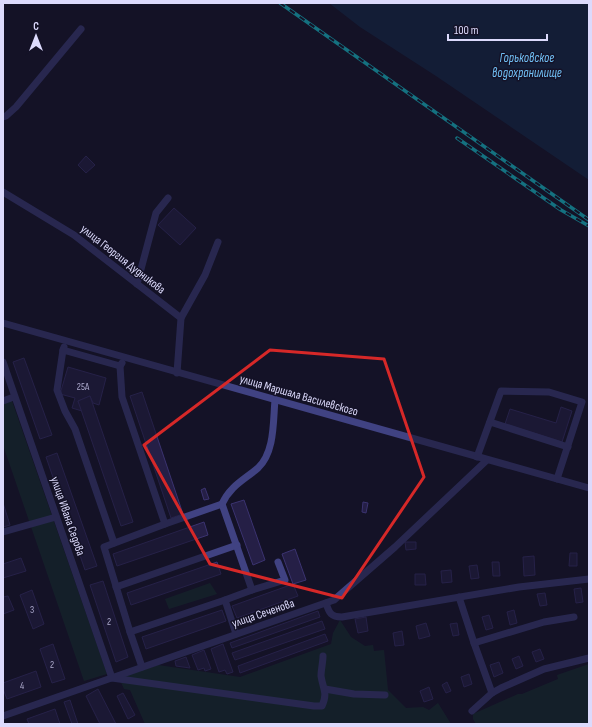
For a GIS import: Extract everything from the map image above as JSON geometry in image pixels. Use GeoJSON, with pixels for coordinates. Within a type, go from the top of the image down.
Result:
{"type":"FeatureCollection","features":[{"type":"Feature","properties":{"kind":"street"},"geometry":{"type":"LineString","coordinates":[[3,117],[16,107],[80,29]]}},
{"type":"Feature","properties":{"kind":"street","name":"улица Георгия Дудникова"},"geometry":{"type":"LineString","coordinates":[[3,192],[74,235],[181,318]]}},
{"type":"Feature","properties":{"kind":"street"},"geometry":{"type":"LineString","coordinates":[[137,284],[156,213],[168,198]]}},
{"type":"Feature","properties":{"kind":"street"},"geometry":{"type":"LineString","coordinates":[[177,372],[181,318],[205,275],[218,242]]}},
{"type":"Feature","properties":{"kind":"street","name":"улица Маршала Василевского"},"geometry":{"type":"LineString","coordinates":[[3,323],[589,488]]}},
{"type":"Feature","properties":{"kind":"street"},"geometry":{"type":"LineString","coordinates":[[66,341],[63,350],[57,390],[65,411],[75,429],[114,543]]}},
{"type":"Feature","properties":{"kind":"street"},"geometry":{"type":"LineString","coordinates":[[63,350],[120,366]]}},
{"type":"Feature","properties":{"kind":"street"},"geometry":{"type":"LineString","coordinates":[[125,358],[120,366],[122,397],[165,524]]}},
{"type":"Feature","properties":{"kind":"street","name":"улица Ивана Седова"},"geometry":{"type":"LineString","coordinates":[[3,362],[112,678]]}},
{"type":"Feature","properties":{"kind":"street"},"geometry":{"type":"LineString","coordinates":[[477,457],[501,392],[549,392],[582,402],[557,479]]}},
{"type":"Feature","properties":{"kind":"street"},"geometry":{"type":"LineString","coordinates":[[3,401],[11,398]]}},
{"type":"Feature","properties":{"kind":"street"},"geometry":{"type":"LineString","coordinates":[[252,590],[222,504],[226,495],[235,485],[259,467],[266,457],[270,445],[276,400]]}},
{"type":"Feature","properties":{"kind":"street"},"geometry":{"type":"LineString","coordinates":[[490,422],[568,447]]}},
{"type":"Feature","properties":{"kind":"street","name":"улица Сеченова"},"geometry":{"type":"LineString","coordinates":[[3,716],[334,600],[395,547],[487,460]]}},
{"type":"Feature","properties":{"kind":"street"},"geometry":{"type":"LineString","coordinates":[[142,667],[104,547],[222,504]]}},
{"type":"Feature","properties":{"kind":"street"},"geometry":{"type":"LineString","coordinates":[[3,532],[56,516]]}},
{"type":"Feature","properties":{"kind":"street"},"geometry":{"type":"LineString","coordinates":[[116,587],[237,545]]}},
{"type":"Feature","properties":{"kind":"street"},"geometry":{"type":"LineString","coordinates":[[130,632],[285,580],[278,562]]}},
{"type":"Feature","properties":{"kind":"street"},"geometry":{"type":"LineString","coordinates":[[326,603],[329,613],[333,616],[342,617],[519,587],[589,579]]}},
{"type":"Feature","properties":{"kind":"street"},"geometry":{"type":"LineString","coordinates":[[459,597],[492,693]]}},
{"type":"Feature","properties":{"kind":"street"},"geometry":{"type":"LineString","coordinates":[[225,600],[236,634]]}},
{"type":"Feature","properties":{"kind":"street"},"geometry":{"type":"LineString","coordinates":[[474,643],[544,622],[574,617]]}},
{"type":"Feature","properties":{"kind":"street"},"geometry":{"type":"LineString","coordinates":[[112,678],[322,706],[325,700],[325,689],[321,676],[324,656]]}},
{"type":"Feature","properties":{"kind":"street"},"geometry":{"type":"LineString","coordinates":[[472,711],[492,693],[500,688],[544,669],[589,658]]}},
{"type":"Feature","properties":{"kind":"street"},"geometry":{"type":"LineString","coordinates":[[325,689],[354,694],[385,695]]}},
{"type":"Feature","properties":{"kind":"highlighted area"},"geometry":{"type":"Polygon","coordinates":[[[270,350],[384,359],[424,477],[342,598],[210,564],[144,445],[270,350]]]}},
{"type":"Feature","properties":{"kind":"green space"},"geometry":{"type":"Polygon","coordinates":[[[12,401],[107,674],[84,681],[3,445],[3,404],[12,401]]]}},
{"type":"Feature","properties":{"kind":"green space"},"geometry":{"type":"Polygon","coordinates":[[[210,583],[217,594],[169,609],[165,599],[210,583]]]}},
{"type":"Feature","properties":{"kind":"green space"},"geometry":{"type":"Polygon","coordinates":[[[340,620],[351,637],[365,646],[373,645],[374,651],[384,650],[388,690],[406,708],[423,707],[429,710],[438,703],[451,724],[145,724],[130,690],[124,689],[119,678],[158,665],[240,677],[331,644],[333,633],[340,620]]]}},
{"type":"Feature","properties":{"kind":"green space"},"geometry":{"type":"Polygon","coordinates":[[[589,664],[589,724],[476,724],[473,719],[473,714],[518,694],[522,694],[558,679],[557,675],[589,664]]]}},
{"type":"Feature","properties":{"kind":"water","name":"Горьковское водохранилище"},"geometry":{"type":"Polygon","coordinates":[[[329,3],[589,3],[589,180],[436,76],[360,27],[329,3]]]}},
{"type":"Feature","properties":{"kind":"building"},"geometry":{"type":"Polygon","coordinates":[[[86,156],[95,165],[86,173],[78,165],[86,156]]]}},
{"type":"Feature","properties":{"kind":"building"},"geometry":{"type":"Polygon","coordinates":[[[174,208],[196,228],[180,245],[158,225],[174,208]]]}},
{"type":"Feature","properties":{"kind":"building"},"geometry":{"type":"Polygon","coordinates":[[[24,358],[52,435],[40,439],[13,362],[24,358]]]}},
{"type":"Feature","properties":{"kind":"building"},"geometry":{"type":"Polygon","coordinates":[[[68,367],[106,378],[99,405],[93,403],[90,396],[78,401],[82,411],[72,408],[75,398],[60,394],[68,367]]]}},
{"type":"Feature","properties":{"kind":"building"},"geometry":{"type":"Polygon","coordinates":[[[142,392],[183,514],[171,518],[130,396],[142,392]]]}},
{"type":"Feature","properties":{"kind":"building"},"geometry":{"type":"Polygon","coordinates":[[[90,396],[133,522],[121,526],[78,401],[90,396]]]}},
{"type":"Feature","properties":{"kind":"building"},"geometry":{"type":"Polygon","coordinates":[[[561,407],[572,411],[562,442],[505,424],[510,409],[556,423],[561,407]]]}},
{"type":"Feature","properties":{"kind":"building"},"geometry":{"type":"Polygon","coordinates":[[[57,453],[97,566],[85,570],[46,457],[57,453]]]}},
{"type":"Feature","properties":{"kind":"building"},"geometry":{"type":"Polygon","coordinates":[[[205,488],[209,499],[204,500],[201,490],[205,488]]]}},
{"type":"Feature","properties":{"kind":"building"},"geometry":{"type":"Polygon","coordinates":[[[244,500],[265,560],[253,565],[231,504],[244,500]]]}},
{"type":"Feature","properties":{"kind":"building"},"geometry":{"type":"Polygon","coordinates":[[[363,502],[368,503],[366,513],[362,512],[363,502]]]}},
{"type":"Feature","properties":{"kind":"building"},"geometry":{"type":"Polygon","coordinates":[[[3,503],[10,525],[3,527],[3,503]]]}},
{"type":"Feature","properties":{"kind":"building"},"geometry":{"type":"Polygon","coordinates":[[[204,522],[208,535],[117,566],[113,554],[204,522]]]}},
{"type":"Feature","properties":{"kind":"building"},"geometry":{"type":"Polygon","coordinates":[[[405,542],[416,542],[416,549],[406,550],[405,542]]]}},
{"type":"Feature","properties":{"kind":"building"},"geometry":{"type":"Polygon","coordinates":[[[295,549],[306,580],[293,584],[282,554],[295,549]]]}},
{"type":"Feature","properties":{"kind":"building"},"geometry":{"type":"Polygon","coordinates":[[[570,553],[577,553],[577,566],[569,566],[570,553]]]}},
{"type":"Feature","properties":{"kind":"building"},"geometry":{"type":"Polygon","coordinates":[[[534,556],[535,575],[524,576],[523,557],[534,556]]]}},
{"type":"Feature","properties":{"kind":"building"},"geometry":{"type":"Polygon","coordinates":[[[21,558],[26,571],[3,578],[3,564],[21,558]]]}},
{"type":"Feature","properties":{"kind":"building"},"geometry":{"type":"Polygon","coordinates":[[[217,562],[221,574],[131,605],[127,593],[217,562]]]}},
{"type":"Feature","properties":{"kind":"building"},"geometry":{"type":"Polygon","coordinates":[[[492,562],[499,562],[500,576],[493,576],[492,562]]]}},
{"type":"Feature","properties":{"kind":"building"},"geometry":{"type":"Polygon","coordinates":[[[477,565],[479,578],[471,579],[469,566],[477,565]]]}},
{"type":"Feature","properties":{"kind":"building"},"geometry":{"type":"Polygon","coordinates":[[[451,570],[452,582],[442,583],[441,571],[451,570]]]}},
{"type":"Feature","properties":{"kind":"building"},"geometry":{"type":"Polygon","coordinates":[[[415,574],[425,574],[426,585],[415,585],[415,574]]]}},
{"type":"Feature","properties":{"kind":"building"},"geometry":{"type":"Polygon","coordinates":[[[103,581],[128,657],[116,662],[90,585],[103,581]]]}},
{"type":"Feature","properties":{"kind":"building"},"geometry":{"type":"Polygon","coordinates":[[[293,584],[298,596],[237,618],[232,606],[293,584]]]}},
{"type":"Feature","properties":{"kind":"building"},"geometry":{"type":"Polygon","coordinates":[[[581,588],[583,602],[576,603],[574,589],[581,588]]]}},
{"type":"Feature","properties":{"kind":"building"},"geometry":{"type":"Polygon","coordinates":[[[32,590],[44,624],[33,629],[20,595],[32,590]]]}},
{"type":"Feature","properties":{"kind":"building"},"geometry":{"type":"Polygon","coordinates":[[[545,593],[547,605],[540,606],[537,594],[545,593]]]}},
{"type":"Feature","properties":{"kind":"building"},"geometry":{"type":"Polygon","coordinates":[[[8,596],[14,610],[3,614],[3,597],[8,596]]]}},
{"type":"Feature","properties":{"kind":"building"},"geometry":{"type":"Polygon","coordinates":[[[222,610],[226,621],[146,649],[142,637],[222,610]]]}},
{"type":"Feature","properties":{"kind":"building"},"geometry":{"type":"Polygon","coordinates":[[[514,610],[517,623],[510,625],[507,612],[514,610]]]}},
{"type":"Feature","properties":{"kind":"building"},"geometry":{"type":"Polygon","coordinates":[[[318,611],[320,617],[232,648],[230,643],[318,611]]]}},
{"type":"Feature","properties":{"kind":"building"},"geometry":{"type":"Polygon","coordinates":[[[489,615],[493,628],[486,630],[482,617],[489,615]]]}},
{"type":"Feature","properties":{"kind":"building"},"geometry":{"type":"Polygon","coordinates":[[[366,617],[368,631],[358,633],[355,619],[366,617]]]}},
{"type":"Feature","properties":{"kind":"building"},"geometry":{"type":"Polygon","coordinates":[[[322,621],[325,629],[235,660],[232,653],[322,621]]]}},
{"type":"Feature","properties":{"kind":"building"},"geometry":{"type":"Polygon","coordinates":[[[426,623],[430,636],[419,639],[416,626],[426,623]]]}},
{"type":"Feature","properties":{"kind":"building"},"geometry":{"type":"Polygon","coordinates":[[[457,623],[459,635],[453,636],[450,624],[457,623]]]}},
{"type":"Feature","properties":{"kind":"building"},"geometry":{"type":"Polygon","coordinates":[[[402,631],[404,645],[395,646],[393,633],[402,631]]]}},
{"type":"Feature","properties":{"kind":"building"},"geometry":{"type":"Polygon","coordinates":[[[325,634],[328,641],[240,673],[238,666],[325,634]]]}},
{"type":"Feature","properties":{"kind":"building"},"geometry":{"type":"Polygon","coordinates":[[[53,644],[65,679],[52,683],[40,649],[53,644]]]}},
{"type":"Feature","properties":{"kind":"building"},"geometry":{"type":"Polygon","coordinates":[[[223,644],[233,672],[227,674],[225,670],[219,672],[211,649],[223,644]]]}},
{"type":"Feature","properties":{"kind":"building"},"geometry":{"type":"Polygon","coordinates":[[[540,649],[544,659],[536,662],[532,652],[540,649]]]}},
{"type":"Feature","properties":{"kind":"building"},"geometry":{"type":"Polygon","coordinates":[[[204,650],[211,669],[205,671],[204,668],[198,670],[192,655],[204,650]]]}},
{"type":"Feature","properties":{"kind":"building"},"geometry":{"type":"Polygon","coordinates":[[[519,656],[523,666],[516,669],[512,659],[519,656]]]}},
{"type":"Feature","properties":{"kind":"building"},"geometry":{"type":"Polygon","coordinates":[[[186,657],[190,668],[176,666],[175,661],[186,657]]]}},
{"type":"Feature","properties":{"kind":"building"},"geometry":{"type":"Polygon","coordinates":[[[499,662],[503,673],[494,677],[490,665],[499,662]]]}},
{"type":"Feature","properties":{"kind":"building"},"geometry":{"type":"Polygon","coordinates":[[[36,671],[41,687],[7,699],[3,689],[3,683],[36,671]]]}},
{"type":"Feature","properties":{"kind":"building"},"geometry":{"type":"Polygon","coordinates":[[[469,674],[472,684],[464,687],[461,677],[469,674]]]}},
{"type":"Feature","properties":{"kind":"building"},"geometry":{"type":"Polygon","coordinates":[[[447,682],[451,691],[446,693],[442,685],[447,682]]]}},
{"type":"Feature","properties":{"kind":"building"},"geometry":{"type":"Polygon","coordinates":[[[429,687],[433,699],[424,702],[420,691],[429,687]]]}},
{"type":"Feature","properties":{"kind":"building"},"geometry":{"type":"Polygon","coordinates":[[[98,689],[116,724],[100,724],[86,696],[98,689]]]}},
{"type":"Feature","properties":{"kind":"building"},"geometry":{"type":"Polygon","coordinates":[[[123,693],[135,715],[128,719],[117,696],[123,693]]]}},
{"type":"Feature","properties":{"kind":"building"},"geometry":{"type":"Polygon","coordinates":[[[70,700],[78,724],[72,724],[64,702],[70,700]]]}},
{"type":"Feature","properties":{"kind":"building"},"geometry":{"type":"Polygon","coordinates":[[[55,709],[60,724],[29,724],[27,719],[55,709]]]}},
{"type":"Feature","properties":{"kind":"railway"},"geometry":{"type":"LineString","coordinates":[[280,3],[589,220]]}},
{"type":"Feature","properties":{"kind":"railway"},"geometry":{"type":"LineString","coordinates":[[457,138],[561,210],[589,226]]}}]}
